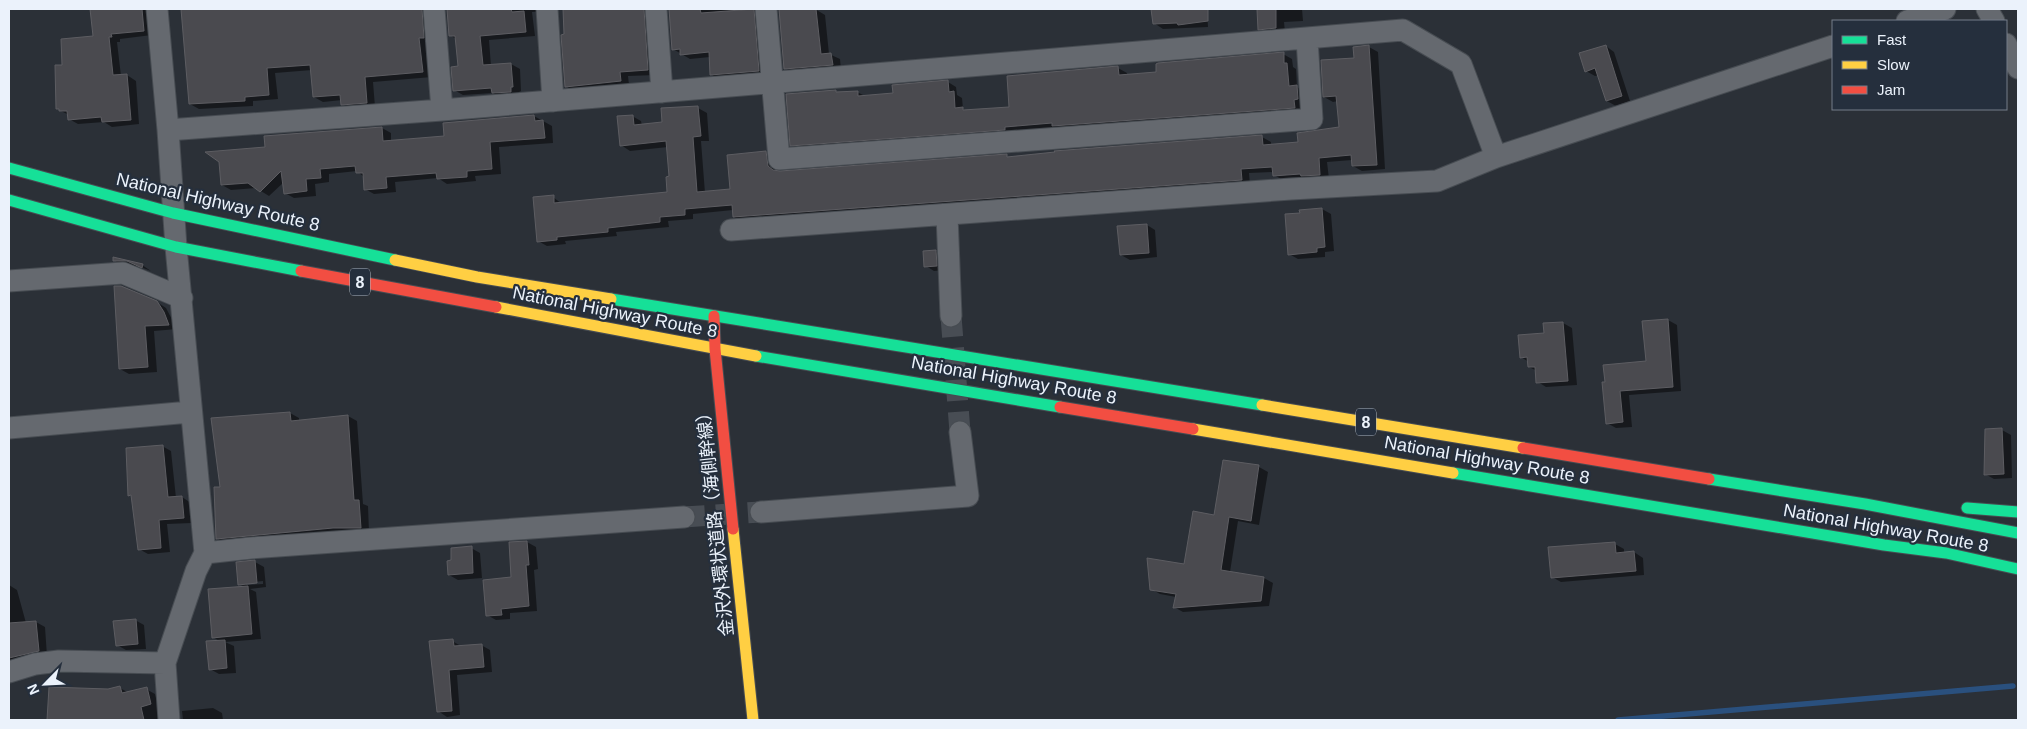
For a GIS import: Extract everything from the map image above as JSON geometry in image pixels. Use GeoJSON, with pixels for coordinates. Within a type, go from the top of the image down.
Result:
{"type":"FeatureCollection","features":[{"type":"Feature","properties":{"kind":"main road","name":"National Highway Route 8"},"geometry":{"type":"LineString","coordinates":[[9,168],[173,213],[477,277],[1866,504],[2018,533]]}},
{"type":"Feature","properties":{"kind":"main road","name":"National Highway Route 8"},"geometry":{"type":"LineString","coordinates":[[9,200],[176,248],[715,349],[1884,545],[1946,553],[2018,569]]}},
{"type":"Feature","properties":{"kind":"main road","name":"金沢外環状道路（海側幹線）"},"geometry":{"type":"LineString","coordinates":[[714,316],[715,349],[753,720]]}},
{"type":"Feature","properties":{"kind":"main road"},"geometry":{"type":"LineString","coordinates":[[1866,504],[2018,512]]}},
{"type":"Feature","properties":{"kind":"street"},"geometry":{"type":"LineString","coordinates":[[157,9],[190,412],[205,553],[196,571],[165,663],[169,720]]}},
{"type":"Feature","properties":{"kind":"street"},"geometry":{"type":"LineString","coordinates":[[434,9],[442,110]]}},
{"type":"Feature","properties":{"kind":"street"},"geometry":{"type":"LineString","coordinates":[[547,9],[554,101]]}},
{"type":"Feature","properties":{"kind":"street"},"geometry":{"type":"LineString","coordinates":[[656,9],[662,92]]}},
{"type":"Feature","properties":{"kind":"street"},"geometry":{"type":"LineString","coordinates":[[766,9],[779,159],[1312,119],[1307,38]]}},
{"type":"Feature","properties":{"kind":"street"},"geometry":{"type":"LineString","coordinates":[[1910,20],[1945,9]]}},
{"type":"Feature","properties":{"kind":"street"},"geometry":{"type":"LineString","coordinates":[[1987,9],[1993,20]]}},
{"type":"Feature","properties":{"kind":"street"},"geometry":{"type":"LineString","coordinates":[[168,130],[554,101],[1403,30],[1461,64],[1496,157]]}},
{"type":"Feature","properties":{"kind":"street"},"geometry":{"type":"LineString","coordinates":[[731,230],[935,214],[947,215],[1281,190],[1437,181],[1496,157],[1832,46]]}},
{"type":"Feature","properties":{"kind":"street"},"geometry":{"type":"LineString","coordinates":[[2007,46],[2018,68]]}},
{"type":"Feature","properties":{"kind":"street"},"geometry":{"type":"LineString","coordinates":[[947,215],[951,316]]}},
{"type":"Feature","properties":{"kind":"street"},"geometry":{"type":"LineString","coordinates":[[9,281],[123,273],[182,298]]}},
{"type":"Feature","properties":{"kind":"street"},"geometry":{"type":"LineString","coordinates":[[9,428],[190,412]]}},
{"type":"Feature","properties":{"kind":"street"},"geometry":{"type":"LineString","coordinates":[[761,512],[968,496],[960,432]]}},
{"type":"Feature","properties":{"kind":"street"},"geometry":{"type":"LineString","coordinates":[[205,553],[251,548],[684,517]]}},
{"type":"Feature","properties":{"kind":"street"},"geometry":{"type":"LineString","coordinates":[[9,672],[35,664],[59,661],[165,663]]}},
{"type":"Feature","properties":{"kind":"building"},"geometry":{"type":"Polygon","coordinates":[[[90,9],[142,9],[144,31],[111,34],[112,37],[109,37],[113,75],[127,74],[131,120],[102,122],[101,117],[68,120],[67,111],[56,109],[55,65],[62,65],[61,39],[93,36],[90,9]]]}},
{"type":"Feature","properties":{"kind":"building"},"geometry":{"type":"Polygon","coordinates":[[[181,9],[422,9],[424,38],[419,38],[423,72],[365,77],[367,103],[341,105],[340,95],[313,97],[310,65],[267,68],[269,95],[245,97],[245,101],[189,104],[181,9]]]}},
{"type":"Feature","properties":{"kind":"building"},"geometry":{"type":"Polygon","coordinates":[[[447,9],[511,9],[512,12],[524,11],[526,32],[480,36],[483,65],[511,63],[513,87],[511,87],[511,92],[492,93],[491,88],[453,91],[451,67],[458,66],[455,36],[449,36],[447,9]]]}},
{"type":"Feature","properties":{"kind":"building"},"geometry":{"type":"Polygon","coordinates":[[[563,9],[644,9],[648,70],[620,72],[621,81],[565,87],[561,35],[564,34],[563,9]]]}},
{"type":"Feature","properties":{"kind":"building"},"geometry":{"type":"Polygon","coordinates":[[[669,9],[700,9],[701,13],[754,9],[759,71],[710,75],[709,52],[680,55],[680,49],[672,50],[669,9]]]}},
{"type":"Feature","properties":{"kind":"building"},"geometry":{"type":"Polygon","coordinates":[[[779,9],[816,9],[821,54],[831,53],[833,65],[784,69],[779,9]]]}},
{"type":"Feature","properties":{"kind":"building"},"geometry":{"type":"Polygon","coordinates":[[[1151,9],[1208,9],[1208,21],[1178,25],[1177,23],[1153,24],[1151,9]]]}},
{"type":"Feature","properties":{"kind":"building"},"geometry":{"type":"Polygon","coordinates":[[[1257,9],[1276,9],[1276,28],[1258,30],[1257,9]]]}},
{"type":"Feature","properties":{"kind":"building"},"geometry":{"type":"Polygon","coordinates":[[[1369,45],[1377,165],[1352,166],[1351,155],[1319,158],[1320,175],[1273,176],[1272,167],[1241,169],[1242,180],[733,217],[732,205],[685,209],[685,215],[660,217],[660,222],[608,228],[608,232],[557,237],[557,240],[537,242],[533,197],[554,195],[554,203],[667,192],[666,177],[669,176],[666,141],[620,146],[617,116],[633,115],[634,125],[662,122],[661,108],[698,106],[701,136],[693,137],[697,192],[730,189],[727,155],[766,151],[768,166],[773,170],[780,171],[1007,154],[1007,157],[1054,151],[1262,135],[1263,145],[1298,142],[1297,133],[1339,127],[1336,96],[1323,97],[1321,60],[1354,58],[1353,47],[1369,45]]]}},
{"type":"Feature","properties":{"kind":"building"},"geometry":{"type":"Polygon","coordinates":[[[1606,45],[1622,96],[1606,101],[1595,68],[1585,72],[1579,53],[1606,45]]]}},
{"type":"Feature","properties":{"kind":"building"},"geometry":{"type":"Polygon","coordinates":[[[1284,52],[1284,63],[1287,63],[1289,86],[1297,85],[1298,99],[1294,100],[1295,108],[1052,126],[1052,123],[1005,127],[1005,130],[790,146],[786,94],[836,90],[836,92],[858,91],[858,96],[893,93],[892,85],[948,80],[949,92],[954,91],[955,108],[963,107],[963,110],[1009,107],[1007,76],[1118,66],[1119,75],[1156,72],[1156,64],[1158,63],[1284,52]]]}},
{"type":"Feature","properties":{"kind":"building"},"geometry":{"type":"Polygon","coordinates":[[[534,115],[535,121],[543,120],[545,138],[490,142],[492,169],[467,171],[467,177],[437,179],[436,173],[386,177],[387,188],[364,190],[363,173],[356,173],[355,166],[320,169],[321,178],[306,179],[307,191],[284,194],[281,171],[260,192],[248,183],[221,185],[219,162],[205,152],[265,147],[264,136],[382,127],[383,141],[444,136],[443,123],[534,115]]]}},
{"type":"Feature","properties":{"kind":"building"},"geometry":{"type":"Polygon","coordinates":[[[1322,208],[1325,247],[1317,248],[1317,252],[1288,255],[1285,214],[1300,213],[1299,210],[1322,208]]]}},
{"type":"Feature","properties":{"kind":"building"},"geometry":{"type":"Polygon","coordinates":[[[1147,224],[1149,253],[1120,255],[1117,226],[1147,224]]]}},
{"type":"Feature","properties":{"kind":"building"},"geometry":{"type":"Polygon","coordinates":[[[936,250],[937,266],[924,267],[923,251],[936,250]]]}},
{"type":"Feature","properties":{"kind":"building"},"geometry":{"type":"Polygon","coordinates":[[[113,257],[143,264],[142,268],[127,261],[113,261],[113,257]]]}},
{"type":"Feature","properties":{"kind":"building"},"geometry":{"type":"Polygon","coordinates":[[[114,286],[121,286],[157,301],[164,312],[169,325],[145,326],[148,367],[119,369],[114,286]]]}},
{"type":"Feature","properties":{"kind":"building"},"geometry":{"type":"Polygon","coordinates":[[[1668,319],[1673,387],[1620,391],[1623,422],[1606,424],[1602,382],[1605,382],[1603,365],[1646,361],[1642,321],[1668,319]]]}},
{"type":"Feature","properties":{"kind":"building"},"geometry":{"type":"Polygon","coordinates":[[[1563,322],[1568,381],[1536,383],[1535,367],[1528,367],[1527,357],[1520,358],[1518,335],[1544,333],[1543,323],[1563,322]]]}},
{"type":"Feature","properties":{"kind":"building"},"geometry":{"type":"Polygon","coordinates":[[[290,412],[291,421],[348,415],[354,500],[359,500],[361,528],[333,528],[216,539],[214,487],[220,487],[211,418],[290,412]]]}},
{"type":"Feature","properties":{"kind":"building"},"geometry":{"type":"Polygon","coordinates":[[[2002,428],[2004,474],[1984,475],[1985,429],[2002,428]]]}},
{"type":"Feature","properties":{"kind":"building"},"geometry":{"type":"Polygon","coordinates":[[[163,445],[168,497],[182,496],[184,518],[159,520],[161,548],[138,550],[131,495],[128,496],[126,448],[163,445]]]}},
{"type":"Feature","properties":{"kind":"building"},"geometry":{"type":"Polygon","coordinates":[[[1223,460],[1259,465],[1251,521],[1229,517],[1221,570],[1264,577],[1261,601],[1173,608],[1176,594],[1150,590],[1147,558],[1184,564],[1193,511],[1214,515],[1223,460]]]}},
{"type":"Feature","properties":{"kind":"building"},"geometry":{"type":"Polygon","coordinates":[[[527,541],[529,565],[526,565],[529,606],[501,609],[502,615],[486,616],[483,580],[511,577],[509,542],[527,541]]]}},
{"type":"Feature","properties":{"kind":"building"},"geometry":{"type":"Polygon","coordinates":[[[1615,542],[1616,553],[1634,551],[1636,571],[1551,578],[1548,547],[1615,542]]]}},
{"type":"Feature","properties":{"kind":"building"},"geometry":{"type":"Polygon","coordinates":[[[472,546],[473,573],[448,575],[447,561],[451,560],[451,548],[472,546]]]}},
{"type":"Feature","properties":{"kind":"building"},"geometry":{"type":"Polygon","coordinates":[[[255,560],[257,583],[238,585],[236,562],[255,560]]]}},
{"type":"Feature","properties":{"kind":"building"},"geometry":{"type":"Polygon","coordinates":[[[248,586],[252,634],[212,638],[208,589],[248,586]]]}},
{"type":"Feature","properties":{"kind":"building"},"geometry":{"type":"Polygon","coordinates":[[[136,619],[138,644],[116,646],[113,621],[136,619]]]}},
{"type":"Feature","properties":{"kind":"building"},"geometry":{"type":"Polygon","coordinates":[[[36,621],[39,651],[9,658],[9,623],[36,621]]]}},
{"type":"Feature","properties":{"kind":"building"},"geometry":{"type":"Polygon","coordinates":[[[453,639],[454,646],[482,644],[484,667],[449,670],[452,711],[437,712],[429,641],[453,639]]]}},
{"type":"Feature","properties":{"kind":"building"},"geometry":{"type":"Polygon","coordinates":[[[225,640],[227,668],[209,670],[206,641],[225,640]]]}},
{"type":"Feature","properties":{"kind":"building"},"geometry":{"type":"Polygon","coordinates":[[[120,686],[122,693],[147,687],[151,704],[141,707],[144,720],[47,720],[49,687],[108,689],[120,686]]]}},
{"type":"Feature","properties":{"kind":"waterway"},"geometry":{"type":"LineString","coordinates":[[1618,720],[2013,686]]}},
{"type":"Feature","properties":{"kind":"tunnel"},"geometry":{"type":"LineString","coordinates":[[951,316],[960,432]]}},
{"type":"Feature","properties":{"kind":"tunnel"},"geometry":{"type":"LineString","coordinates":[[684,517],[761,512]]}},
{"type":"Feature","properties":{"kind":"traffic: fast"},"geometry":{"type":"LineString","coordinates":[[9,168],[173,213],[395,260]]}},
{"type":"Feature","properties":{"kind":"traffic: fast"},"geometry":{"type":"LineString","coordinates":[[9,200],[176,247],[301,271]]}},
{"type":"Feature","properties":{"kind":"traffic: fast"},"geometry":{"type":"LineString","coordinates":[[611,299],[1262,405]]}},
{"type":"Feature","properties":{"kind":"traffic: fast"},"geometry":{"type":"LineString","coordinates":[[756,356],[1060,407]]}},
{"type":"Feature","properties":{"kind":"traffic: fast"},"geometry":{"type":"LineString","coordinates":[[1453,473],[1884,545],[1946,553],[2018,569]]}},
{"type":"Feature","properties":{"kind":"traffic: fast"},"geometry":{"type":"LineString","coordinates":[[1709,479],[1865,504],[2018,533]]}},
{"type":"Feature","properties":{"kind":"traffic: fast"},"geometry":{"type":"LineString","coordinates":[[1967,508],[2018,512]]}},
{"type":"Feature","properties":{"kind":"traffic: slow"},"geometry":{"type":"LineString","coordinates":[[395,260],[477,277],[611,299]]}},
{"type":"Feature","properties":{"kind":"traffic: slow"},"geometry":{"type":"LineString","coordinates":[[496,307],[756,356]]}},
{"type":"Feature","properties":{"kind":"traffic: slow"},"geometry":{"type":"LineString","coordinates":[[1262,405],[1523,448]]}},
{"type":"Feature","properties":{"kind":"traffic: slow"},"geometry":{"type":"LineString","coordinates":[[1193,429],[1453,473]]}},
{"type":"Feature","properties":{"kind":"traffic: slow"},"geometry":{"type":"LineString","coordinates":[[733,529],[753,720]]}},
{"type":"Feature","properties":{"kind":"traffic: jam"},"geometry":{"type":"LineString","coordinates":[[301,271],[496,307]]}},
{"type":"Feature","properties":{"kind":"traffic: jam"},"geometry":{"type":"LineString","coordinates":[[714,316],[715,349],[733,529]]}},
{"type":"Feature","properties":{"kind":"traffic: jam"},"geometry":{"type":"LineString","coordinates":[[1060,407],[1193,429]]}},
{"type":"Feature","properties":{"kind":"traffic: jam"},"geometry":{"type":"LineString","coordinates":[[1523,448],[1709,479]]}}]}
